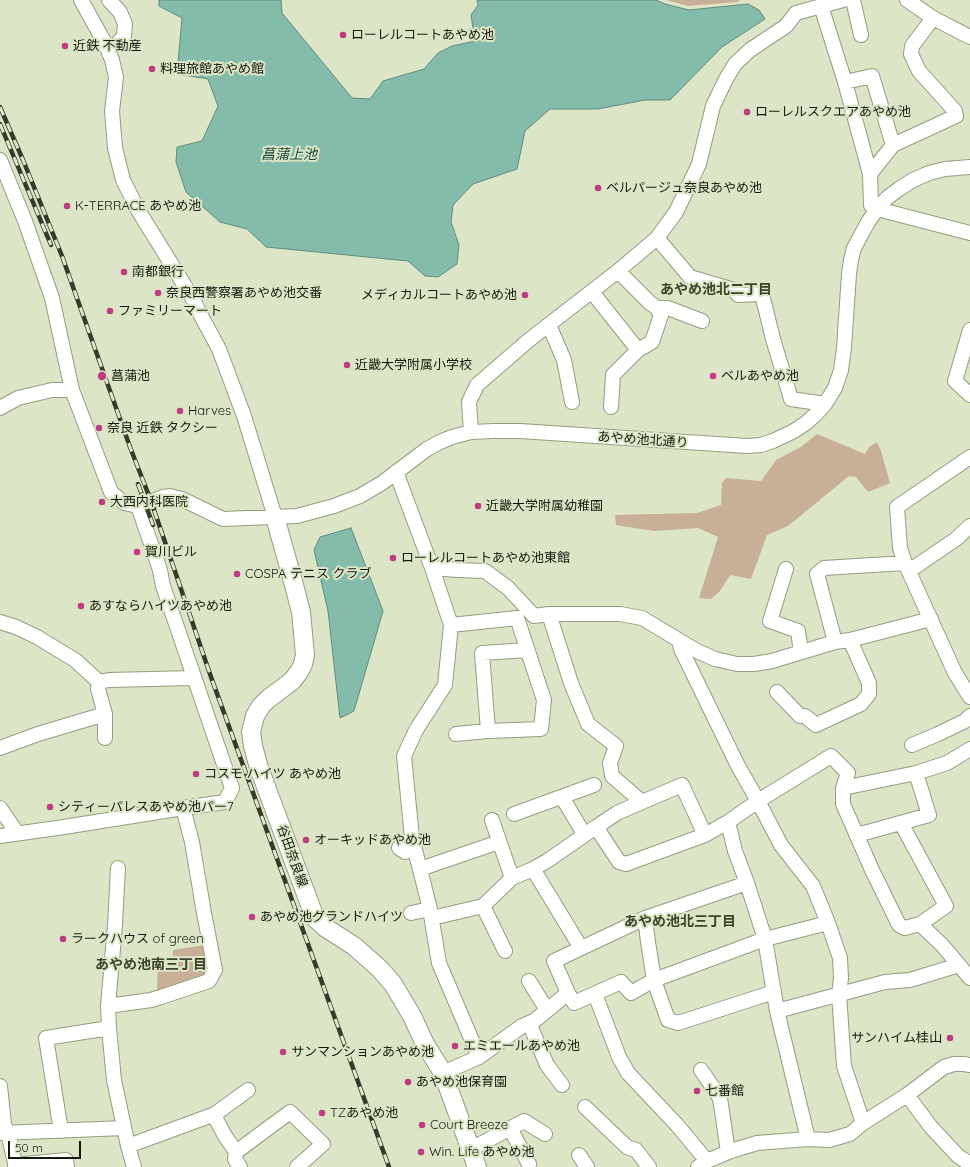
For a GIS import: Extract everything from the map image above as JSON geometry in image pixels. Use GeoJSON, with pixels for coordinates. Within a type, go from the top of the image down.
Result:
{"type":"FeatureCollection","features":[{"type":"Feature","properties":{"kind":"main road","name":"谷田奈良線"},"geometry":{"type":"LineString","coordinates":[[275,517],[301,612],[304,654],[303,664],[292,681],[268,699],[261,706],[255,716],[251,732],[257,760],[315,918],[326,928],[354,946],[380,969],[393,984],[412,1016],[425,1044],[443,1073],[478,1167]]}},
{"type":"Feature","properties":{"kind":"street"},"geometry":{"type":"LineString","coordinates":[[81,0],[108,48],[112,60],[116,78],[112,111],[115,148],[123,180],[138,210],[193,299],[219,349],[244,416],[275,517]]}},
{"type":"Feature","properties":{"kind":"street"},"geometry":{"type":"LineString","coordinates":[[108,48],[117,44],[124,36],[125,24],[120,12],[109,0]]}},
{"type":"Feature","properties":{"kind":"street"},"geometry":{"type":"LineString","coordinates":[[471,432],[470,402],[477,385],[529,340],[592,292],[657,238],[676,212],[699,164],[713,106],[735,64],[750,50],[786,26],[796,13],[807,5],[821,6],[843,0]]}},
{"type":"Feature","properties":{"kind":"street"},"geometry":{"type":"LineString","coordinates":[[854,0],[861,34]]}},
{"type":"Feature","properties":{"kind":"street"},"geometry":{"type":"LineString","coordinates":[[907,0],[933,18],[970,37]]}},
{"type":"Feature","properties":{"kind":"street"},"geometry":{"type":"LineString","coordinates":[[821,6],[845,82],[870,174],[871,205],[885,211],[970,233]]}},
{"type":"Feature","properties":{"kind":"street"},"geometry":{"type":"LineString","coordinates":[[870,174],[893,145],[956,116],[955,111],[919,71],[911,54],[912,46],[933,18]]}},
{"type":"Feature","properties":{"kind":"street"},"geometry":{"type":"LineString","coordinates":[[845,82],[872,76],[893,145]]}},
{"type":"Feature","properties":{"kind":"street"},"geometry":{"type":"LineString","coordinates":[[0,160],[25,221],[52,298],[72,390],[111,492],[124,503],[138,506],[160,570],[163,586],[232,788],[225,802],[109,821],[0,836]]}},
{"type":"Feature","properties":{"kind":"street","name":"あやめ池北通り"},"geometry":{"type":"LineString","coordinates":[[138,506],[164,496],[170,496],[182,499],[223,519],[297,516],[334,506],[360,496],[382,483],[427,449],[452,436],[471,432],[494,430],[520,431],[747,446],[761,445],[773,441],[794,431],[806,423],[825,404],[835,388],[841,370],[844,348],[849,274],[854,248],[865,227],[878,208],[887,198],[899,189],[924,176],[945,169],[970,166]]}},
{"type":"Feature","properties":{"kind":"street"},"geometry":{"type":"LineString","coordinates":[[657,238],[690,278],[734,290],[738,295],[762,294],[773,340],[791,398],[825,404]]}},
{"type":"Feature","properties":{"kind":"street"},"geometry":{"type":"LineString","coordinates":[[612,407],[613,375],[638,350],[652,342],[661,316],[657,308],[618,271]]}},
{"type":"Feature","properties":{"kind":"street"},"geometry":{"type":"LineString","coordinates":[[592,292],[638,350]]}},
{"type":"Feature","properties":{"kind":"street"},"geometry":{"type":"LineString","coordinates":[[657,308],[668,308],[702,321]]}},
{"type":"Feature","properties":{"kind":"street"},"geometry":{"type":"LineString","coordinates":[[549,325],[564,360],[572,402]]}},
{"type":"Feature","properties":{"kind":"street"},"geometry":{"type":"LineString","coordinates":[[970,330],[955,382],[970,395]]}},
{"type":"Feature","properties":{"kind":"street"},"geometry":{"type":"LineString","coordinates":[[0,408],[18,398],[52,390],[72,390]]}},
{"type":"Feature","properties":{"kind":"street"},"geometry":{"type":"LineString","coordinates":[[970,457],[897,507],[900,548],[905,563],[955,673],[970,697]]}},
{"type":"Feature","properties":{"kind":"street"},"geometry":{"type":"LineString","coordinates":[[396,472],[432,568],[451,625],[445,685],[416,730],[404,756],[412,838],[431,914],[439,963],[479,1057]]}},
{"type":"Feature","properties":{"kind":"street"},"geometry":{"type":"LineString","coordinates":[[835,642],[817,574],[824,568],[905,563],[912,570],[956,539],[970,526]]}},
{"type":"Feature","properties":{"kind":"street"},"geometry":{"type":"LineString","coordinates":[[432,568],[485,571],[508,588],[534,616],[550,614],[620,614],[642,618],[679,641],[715,660],[737,664],[754,664],[772,661],[835,642],[850,640],[931,619]]}},
{"type":"Feature","properties":{"kind":"street"},"geometry":{"type":"LineString","coordinates":[[786,569],[770,621],[798,631],[801,652]]}},
{"type":"Feature","properties":{"kind":"street"},"geometry":{"type":"LineString","coordinates":[[550,614],[571,683],[588,724],[616,746],[610,763],[612,776],[642,802]]}},
{"type":"Feature","properties":{"kind":"street"},"geometry":{"type":"LineString","coordinates":[[451,625],[517,618],[544,700],[541,729],[456,734]]}},
{"type":"Feature","properties":{"kind":"street"},"geometry":{"type":"LineString","coordinates":[[0,622],[16,627],[75,660],[99,682]]}},
{"type":"Feature","properties":{"kind":"street"},"geometry":{"type":"LineString","coordinates":[[777,692],[800,716],[805,716],[816,725],[861,704],[869,694],[869,683],[850,640]]}},
{"type":"Feature","properties":{"kind":"street"},"geometry":{"type":"LineString","coordinates":[[679,641],[681,649],[738,766],[781,845],[813,886],[828,923],[840,958],[841,978],[838,994],[844,1066],[863,1123]]}},
{"type":"Feature","properties":{"kind":"street"},"geometry":{"type":"LineString","coordinates":[[488,731],[482,653],[527,650]]}},
{"type":"Feature","properties":{"kind":"street"},"geometry":{"type":"LineString","coordinates":[[99,682],[109,680],[194,678]]}},
{"type":"Feature","properties":{"kind":"street"},"geometry":{"type":"LineString","coordinates":[[99,682],[98,689],[105,714],[105,738]]}},
{"type":"Feature","properties":{"kind":"street"},"geometry":{"type":"LineString","coordinates":[[0,748],[38,734],[105,714]]}},
{"type":"Feature","properties":{"kind":"street"},"geometry":{"type":"LineString","coordinates":[[912,746],[965,721],[970,716]]}},
{"type":"Feature","properties":{"kind":"street"},"geometry":{"type":"LineString","coordinates":[[843,788],[916,773],[947,763],[970,749]]}},
{"type":"Feature","properties":{"kind":"street"},"geometry":{"type":"LineString","coordinates":[[562,797],[590,831],[620,862],[626,864],[704,835],[728,822],[758,801],[831,756],[848,773],[843,788],[843,804],[872,870],[899,925],[905,928],[920,924],[946,906],[901,823]]}},
{"type":"Feature","properties":{"kind":"street"},"geometry":{"type":"LineString","coordinates":[[857,835],[928,815],[916,773]]}},
{"type":"Feature","properties":{"kind":"street"},"geometry":{"type":"LineString","coordinates":[[514,814],[594,785]]}},
{"type":"Feature","properties":{"kind":"street"},"geometry":{"type":"LineString","coordinates":[[411,913],[431,914],[483,906],[512,878],[547,861],[617,813],[682,785],[704,835]]}},
{"type":"Feature","properties":{"kind":"street"},"geometry":{"type":"LineString","coordinates":[[0,808],[17,833]]}},
{"type":"Feature","properties":{"kind":"street"},"geometry":{"type":"LineString","coordinates":[[108,1006],[151,1000],[209,981],[215,970],[192,842],[183,808]]}},
{"type":"Feature","properties":{"kind":"street"},"geometry":{"type":"LineString","coordinates":[[492,820],[512,878]]}},
{"type":"Feature","properties":{"kind":"street"},"geometry":{"type":"LineString","coordinates":[[728,822],[735,851],[765,939],[777,1011],[808,1139]]}},
{"type":"Feature","properties":{"kind":"street"},"geometry":{"type":"LineString","coordinates":[[420,869],[499,842]]}},
{"type":"Feature","properties":{"kind":"street"},"geometry":{"type":"LineString","coordinates":[[399,848],[405,852],[414,848]]}},
{"type":"Feature","properties":{"kind":"street"},"geometry":{"type":"LineString","coordinates":[[118,868],[108,1006],[109,1028],[114,1080],[134,1167]]}},
{"type":"Feature","properties":{"kind":"street"},"geometry":{"type":"LineString","coordinates":[[533,869],[581,948]]}},
{"type":"Feature","properties":{"kind":"street"},"geometry":{"type":"LineString","coordinates":[[747,883],[645,918],[554,961],[574,1002],[621,982],[631,993],[654,980],[765,939],[828,923]]}},
{"type":"Feature","properties":{"kind":"street"},"geometry":{"type":"LineString","coordinates":[[483,906],[505,951]]}},
{"type":"Feature","properties":{"kind":"street"},"geometry":{"type":"LineString","coordinates":[[645,918],[654,980],[668,1020],[678,1023],[774,992]]}},
{"type":"Feature","properties":{"kind":"street"},"geometry":{"type":"LineString","coordinates":[[920,924],[942,945],[970,978]]}},
{"type":"Feature","properties":{"kind":"street"},"geometry":{"type":"LineString","coordinates":[[777,1011],[885,982],[910,980],[959,964]]}},
{"type":"Feature","properties":{"kind":"street"},"geometry":{"type":"LineString","coordinates":[[529,981],[547,1010]]}},
{"type":"Feature","properties":{"kind":"street"},"geometry":{"type":"LineString","coordinates":[[443,1073],[479,1057],[522,1026],[534,1021],[568,992]]}},
{"type":"Feature","properties":{"kind":"street"},"geometry":{"type":"LineString","coordinates":[[595,994],[619,1057],[628,1073],[677,1125],[702,1164],[728,1152],[757,1144],[808,1139],[829,1140],[850,1134],[863,1123],[907,1095],[944,1067],[954,1064],[964,1064],[970,1066]]}},
{"type":"Feature","properties":{"kind":"street"},"geometry":{"type":"LineString","coordinates":[[529,1023],[547,1065],[562,1085]]}},
{"type":"Feature","properties":{"kind":"street"},"geometry":{"type":"LineString","coordinates":[[61,1131],[46,1038],[109,1028]]}},
{"type":"Feature","properties":{"kind":"street"},"geometry":{"type":"LineString","coordinates":[[701,1070],[720,1098],[728,1152]]}},
{"type":"Feature","properties":{"kind":"street"},"geometry":{"type":"LineString","coordinates":[[0,1086],[4,1133],[16,1166],[66,1160],[67,1167]]}},
{"type":"Feature","properties":{"kind":"street"},"geometry":{"type":"LineString","coordinates":[[128,1146],[215,1114],[248,1090]]}},
{"type":"Feature","properties":{"kind":"street"},"geometry":{"type":"LineString","coordinates":[[907,1095],[960,1162]]}},
{"type":"Feature","properties":{"kind":"street"},"geometry":{"type":"LineString","coordinates":[[585,1107],[627,1147],[636,1150],[649,1167]]}},
{"type":"Feature","properties":{"kind":"street"},"geometry":{"type":"LineString","coordinates":[[236,1152],[290,1112],[323,1144],[297,1167]]}},
{"type":"Feature","properties":{"kind":"street"},"geometry":{"type":"LineString","coordinates":[[215,1114],[225,1136],[236,1152],[235,1159],[240,1167]]}},
{"type":"Feature","properties":{"kind":"street"},"geometry":{"type":"LineString","coordinates":[[471,1149],[524,1121],[545,1134]]}},
{"type":"Feature","properties":{"kind":"street"},"geometry":{"type":"LineString","coordinates":[[4,1133],[124,1128]]}},
{"type":"Feature","properties":{"kind":"street"},"geometry":{"type":"LineString","coordinates":[[510,1128],[529,1164]]}},
{"type":"Feature","properties":{"kind":"street"},"geometry":{"type":"LineString","coordinates":[[579,1155],[587,1167]]}},
{"type":"Feature","properties":{"kind":"shaded area"},"geometry":{"type":"Polygon","coordinates":[[[666,0],[741,0],[737,2],[688,6],[666,0]]]}},
{"type":"Feature","properties":{"kind":"shaded area"},"geometry":{"type":"Polygon","coordinates":[[[817,434],[865,454],[869,447],[877,442],[890,483],[868,492],[856,477],[849,476],[788,526],[767,535],[751,579],[730,575],[720,591],[711,599],[699,598],[718,537],[698,528],[654,531],[616,525],[615,515],[697,513],[721,505],[722,483],[726,478],[761,481],[776,460],[801,447],[817,434]]]}},
{"type":"Feature","properties":{"kind":"shaded area"},"geometry":{"type":"Polygon","coordinates":[[[205,945],[209,971],[206,977],[157,993],[158,965],[172,967],[173,950],[205,945]]]}},
{"type":"Feature","properties":{"kind":"water","name":"菖蒲上池"},"geometry":{"type":"Polygon","coordinates":[[[159,0],[281,0],[282,13],[352,98],[370,99],[383,81],[424,69],[438,53],[452,46],[475,41],[471,15],[478,5],[477,0],[656,0],[665,4],[689,10],[748,4],[759,10],[765,19],[722,47],[670,100],[645,100],[598,109],[550,109],[525,131],[517,169],[473,184],[453,205],[451,222],[459,245],[457,264],[438,277],[425,276],[408,261],[266,247],[247,229],[220,222],[186,192],[176,162],[177,147],[202,141],[218,106],[208,79],[177,74],[182,18],[159,6],[159,0]]]}},
{"type":"Feature","properties":{"kind":"water"},"geometry":{"type":"Polygon","coordinates":[[[351,528],[383,611],[354,711],[340,718],[328,611],[314,550],[320,537],[351,528]]]}},
{"type":"Feature","properties":{"kind":"railway"},"geometry":{"type":"LineString","coordinates":[[0,107],[62,256],[130,447],[151,501],[211,677],[389,1167]]}},
{"type":"Feature","properties":{"kind":"railway"},"geometry":{"type":"LineString","coordinates":[[0,124],[51,245]]}},
{"type":"Feature","properties":{"kind":"railway"},"geometry":{"type":"LineString","coordinates":[[138,484],[153,525]]}},
{"type":"Feature","properties":{"kind":"place","name":"ローレルコートあやめ池"},"geometry":{"type":"Point","coordinates":[343,35]}},
{"type":"Feature","properties":{"kind":"place","name":"近鉄 不動産"},"geometry":{"type":"Point","coordinates":[65,46]}},
{"type":"Feature","properties":{"kind":"place","name":"料理旅館あやめ館"},"geometry":{"type":"Point","coordinates":[152,69]}},
{"type":"Feature","properties":{"kind":"place","name":"ローレルスクエアあやめ池"},"geometry":{"type":"Point","coordinates":[747,112]}},
{"type":"Feature","properties":{"kind":"place","name":"ベルパージュ奈良あやめ池"},"geometry":{"type":"Point","coordinates":[598,188]}},
{"type":"Feature","properties":{"kind":"place","name":"K-TERRACE あやめ池"},"geometry":{"type":"Point","coordinates":[67,206]}},
{"type":"Feature","properties":{"kind":"place","name":"南都銀行"},"geometry":{"type":"Point","coordinates":[124,272]}},
{"type":"Feature","properties":{"kind":"place","name":"奈良西警察署あやめ池交番"},"geometry":{"type":"Point","coordinates":[158,293]}},
{"type":"Feature","properties":{"kind":"place","name":"メディカルコートあやめ池"},"geometry":{"type":"Point","coordinates":[525,295]}},
{"type":"Feature","properties":{"kind":"place","name":"ファミリーマート"},"geometry":{"type":"Point","coordinates":[110,311]}},
{"type":"Feature","properties":{"kind":"place","name":"近畿大学附属小学校"},"geometry":{"type":"Point","coordinates":[347,365]}},
{"type":"Feature","properties":{"kind":"place","name":"菖蒲池"},"geometry":{"type":"Point","coordinates":[102,376]}},
{"type":"Feature","properties":{"kind":"place","name":"ベルあやめ池"},"geometry":{"type":"Point","coordinates":[713,376]}},
{"type":"Feature","properties":{"kind":"place","name":"Harves"},"geometry":{"type":"Point","coordinates":[180,411]}},
{"type":"Feature","properties":{"kind":"place","name":"奈良 近鉄 タクシー"},"geometry":{"type":"Point","coordinates":[99,428]}},
{"type":"Feature","properties":{"kind":"place","name":"大西内科医院"},"geometry":{"type":"Point","coordinates":[102,502]}},
{"type":"Feature","properties":{"kind":"place","name":"近畿大学附属幼稚園"},"geometry":{"type":"Point","coordinates":[478,506]}},
{"type":"Feature","properties":{"kind":"place","name":"賀川ビル"},"geometry":{"type":"Point","coordinates":[137,552]}},
{"type":"Feature","properties":{"kind":"place","name":"ローレルコートあやめ池東館"},"geometry":{"type":"Point","coordinates":[393,558]}},
{"type":"Feature","properties":{"kind":"place","name":"COSPA テニス クラブ"},"geometry":{"type":"Point","coordinates":[237,574]}},
{"type":"Feature","properties":{"kind":"place","name":"あすならハイツあやめ池"},"geometry":{"type":"Point","coordinates":[81,606]}},
{"type":"Feature","properties":{"kind":"place","name":"コスモ ハイツ あやめ池"},"geometry":{"type":"Point","coordinates":[196,774]}},
{"type":"Feature","properties":{"kind":"place","name":"シティーパレスあやめ池パー7"},"geometry":{"type":"Point","coordinates":[50,807]}},
{"type":"Feature","properties":{"kind":"place","name":"オーキッドあやめ池"},"geometry":{"type":"Point","coordinates":[306,840]}},
{"type":"Feature","properties":{"kind":"place","name":"あやめ池グランドハイツ"},"geometry":{"type":"Point","coordinates":[252,917]}},
{"type":"Feature","properties":{"kind":"place","name":"ラークハウス of green"},"geometry":{"type":"Point","coordinates":[63,939]}},
{"type":"Feature","properties":{"kind":"place","name":"サンハイム桂山"},"geometry":{"type":"Point","coordinates":[950,1038]}},
{"type":"Feature","properties":{"kind":"place","name":"エミエールあやめ池"},"geometry":{"type":"Point","coordinates":[455,1046]}},
{"type":"Feature","properties":{"kind":"place","name":"サンマンションあやめ池"},"geometry":{"type":"Point","coordinates":[283,1052]}},
{"type":"Feature","properties":{"kind":"place","name":"あやめ池保育園"},"geometry":{"type":"Point","coordinates":[408,1082]}},
{"type":"Feature","properties":{"kind":"place","name":"七番館"},"geometry":{"type":"Point","coordinates":[697,1091]}},
{"type":"Feature","properties":{"kind":"place","name":"TZあやめ池"},"geometry":{"type":"Point","coordinates":[322,1113]}},
{"type":"Feature","properties":{"kind":"place","name":"Court Breeze"},"geometry":{"type":"Point","coordinates":[422,1125]}},
{"type":"Feature","properties":{"kind":"place","name":"Win. Life あやめ池"},"geometry":{"type":"Point","coordinates":[421,1152]}},
{"type":"Feature","properties":{"kind":"district","name":"あやめ池北二丁目"},"geometry":{"type":"Point","coordinates":[716,290]}},
{"type":"Feature","properties":{"kind":"district","name":"あやめ池北三丁目"},"geometry":{"type":"Point","coordinates":[680,922]}},
{"type":"Feature","properties":{"kind":"district","name":"あやめ池南三丁目"},"geometry":{"type":"Point","coordinates":[151,965]}}]}
